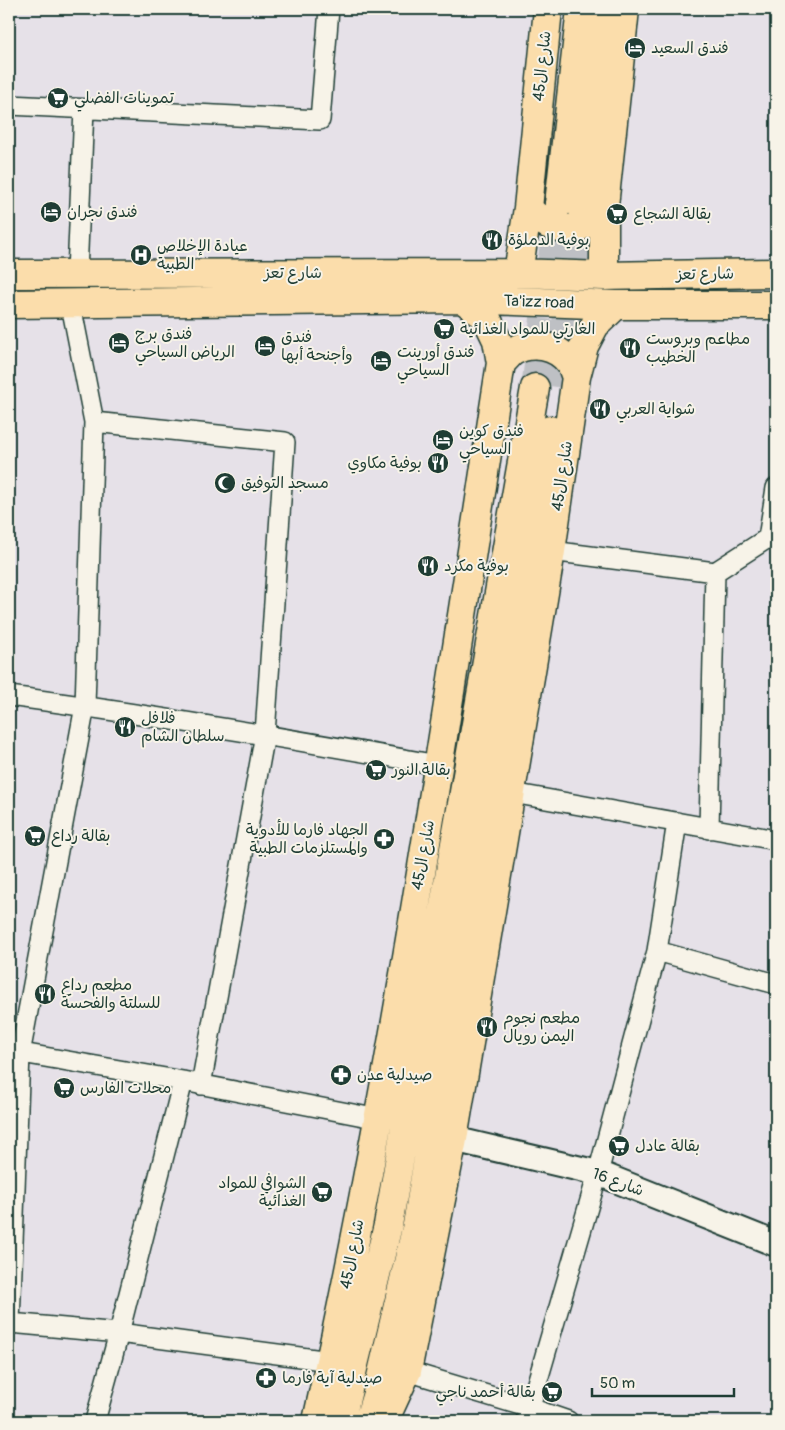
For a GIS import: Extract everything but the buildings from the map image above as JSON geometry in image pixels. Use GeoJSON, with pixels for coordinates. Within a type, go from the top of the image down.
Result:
{"type":"FeatureCollection","features":[{"type":"Feature","properties":{"kind":"main road","name":"شارع ال45"},"geometry":{"type":"LineString","coordinates":[[518,273],[528,208],[548,9]]}},
{"type":"Feature","properties":{"kind":"main road","name":"شارع ال45"},"geometry":{"type":"LineString","coordinates":[[581,9],[582,206],[604,276]]}},
{"type":"Feature","properties":{"kind":"main road","name":"شارع ال45"},"geometry":{"type":"LineString","coordinates":[[582,206],[602,41],[603,9]]}},
{"type":"Feature","properties":{"kind":"main road","name":"شارع ال45"},"geometry":{"type":"LineString","coordinates":[[582,206],[625,9]]}},
{"type":"Feature","properties":{"kind":"main road"},"geometry":{"type":"LineString","coordinates":[[528,208],[537,218],[549,226],[562,229],[577,227],[589,221],[582,206]]}},
{"type":"Feature","properties":{"kind":"main road","name":"شارع تعز"},"geometry":{"type":"LineString","coordinates":[[9,274],[518,273]]}},
{"type":"Feature","properties":{"kind":"main road","name":"Ta'izz road"},"geometry":{"type":"LineString","coordinates":[[518,273],[604,276]]}},
{"type":"Feature","properties":{"kind":"main road","name":"شارع تعز"},"geometry":{"type":"LineString","coordinates":[[604,276],[776,273]]}},
{"type":"Feature","properties":{"kind":"main road","name":"شارع ال45"},"geometry":{"type":"LineString","coordinates":[[317,1421],[379,1119],[438,765],[501,363],[497,340],[486,317],[463,299]]}},
{"type":"Feature","properties":{"kind":"main road","name":"شارع تعز"},"geometry":{"type":"LineString","coordinates":[[9,304],[71,305],[463,299]]}},
{"type":"Feature","properties":{"kind":"main road","name":"Ta'izz road"},"geometry":{"type":"LineString","coordinates":[[463,299],[616,305]]}},
{"type":"Feature","properties":{"kind":"main road","name":"شارع ال45"},"geometry":{"type":"LineString","coordinates":[[338,1421],[342,1414],[388,1225],[556,384],[584,346],[595,325],[616,305]]}},
{"type":"Feature","properties":{"kind":"main road","name":"شارع تعز"},"geometry":{"type":"LineString","coordinates":[[616,305],[776,305]]}},
{"type":"Feature","properties":{"kind":"main road"},"geometry":{"type":"LineString","coordinates":[[501,363],[512,352],[527,346],[543,345],[558,351],[570,362],[556,384]]}},
{"type":"Feature","properties":{"kind":"main road","name":"شارع ال45"},"geometry":{"type":"LineString","coordinates":[[384,1421],[407,1371],[453,1138],[512,793],[552,551],[556,384]]}},
{"type":"Feature","properties":{"kind":"main road","name":"شارع ال45"},"geometry":{"type":"LineString","coordinates":[[369,1421],[417,1225],[556,384]]}},
{"type":"Feature","properties":{"kind":"street"},"geometry":{"type":"LineString","coordinates":[[9,106],[320,120],[329,9]]}},
{"type":"Feature","properties":{"kind":"street"},"geometry":{"type":"LineString","coordinates":[[77,274],[84,109]]}},
{"type":"Feature","properties":{"kind":"street"},"geometry":{"type":"LineString","coordinates":[[71,305],[94,422],[85,706],[15,1052],[9,1324],[119,1332],[330,1361]]}},
{"type":"Feature","properties":{"kind":"street"},"geometry":{"type":"LineString","coordinates":[[94,422],[285,442],[265,734],[192,1083],[95,1421]]}},
{"type":"Feature","properties":{"kind":"street"},"geometry":{"type":"LineString","coordinates":[[552,551],[715,572],[768,538],[776,488]]}},
{"type":"Feature","properties":{"kind":"street"},"geometry":{"type":"LineString","coordinates":[[709,829],[715,572]]}},
{"type":"Feature","properties":{"kind":"street"},"geometry":{"type":"LineString","coordinates":[[9,696],[265,734],[438,765]]}},
{"type":"Feature","properties":{"kind":"street"},"geometry":{"type":"LineString","coordinates":[[512,793],[776,840]]}},
{"type":"Feature","properties":{"kind":"street"},"geometry":{"type":"LineString","coordinates":[[528,1415],[598,1173],[657,951],[677,822]]}},
{"type":"Feature","properties":{"kind":"street"},"geometry":{"type":"LineString","coordinates":[[657,951],[776,984]]}},
{"type":"Feature","properties":{"kind":"street"},"geometry":{"type":"LineString","coordinates":[[15,1052],[192,1083],[379,1119]]}},
{"type":"Feature","properties":{"kind":"street","name":"شارع 16"},"geometry":{"type":"LineString","coordinates":[[453,1138],[598,1173],[776,1244]]}},
{"type":"Feature","properties":{"kind":"street"},"geometry":{"type":"LineString","coordinates":[[407,1371],[528,1415],[568,1421]]}},
{"type":"Feature","properties":{"kind":"tunnel"},"geometry":{"type":"LineString","coordinates":[[535,388],[559,204]]}},
{"type":"Feature","properties":{"kind":"tunnel"},"geometry":{"type":"LineString","coordinates":[[557,387],[582,208]]}},
{"type":"Feature","properties":{"kind":"place","name":"فندق السعيد"},"geometry":{"type":"Point","coordinates":[635,48]}},
{"type":"Feature","properties":{"kind":"place","name":"تموينات الفضلي"},"geometry":{"type":"Point","coordinates":[58,98]}},
{"type":"Feature","properties":{"kind":"place","name":"فندق نجران"},"geometry":{"type":"Point","coordinates":[51,212]}},
{"type":"Feature","properties":{"kind":"place","name":"بقالة الشجاع"},"geometry":{"type":"Point","coordinates":[617,214]}},
{"type":"Feature","properties":{"kind":"place","name":"بوفية الدملؤة"},"geometry":{"type":"Point","coordinates":[492,240]}},
{"type":"Feature","properties":{"kind":"place","name":"عيادة الإخلاص الطبية"},"geometry":{"type":"Point","coordinates":[141,255]}},
{"type":"Feature","properties":{"kind":"place","name":"الغارتي للمواد الغذائية"},"geometry":{"type":"Point","coordinates":[444,329]}},
{"type":"Feature","properties":{"kind":"place","name":"فندق برج الرياض السياحي"},"geometry":{"type":"Point","coordinates":[119,343]}},
{"type":"Feature","properties":{"kind":"place","name":"فندق وأجنحة أبها"},"geometry":{"type":"Point","coordinates":[265,346]}},
{"type":"Feature","properties":{"kind":"place","name":"مطاعم وبروست الخطيب"},"geometry":{"type":"Point","coordinates":[630,348]}},
{"type":"Feature","properties":{"kind":"place","name":"فندق أورينت السياحي"},"geometry":{"type":"Point","coordinates":[381,361]}},
{"type":"Feature","properties":{"kind":"place","name":"شواية العربي"},"geometry":{"type":"Point","coordinates":[600,409]}},
{"type":"Feature","properties":{"kind":"place","name":"فندق كوين السياحي"},"geometry":{"type":"Point","coordinates":[443,440]}},
{"type":"Feature","properties":{"kind":"place","name":"بوفية مكاوي"},"geometry":{"type":"Point","coordinates":[438,463]}},
{"type":"Feature","properties":{"kind":"place","name":"مسجد التوفيق"},"geometry":{"type":"Point","coordinates":[225,483]}},
{"type":"Feature","properties":{"kind":"place","name":"بوفية مكرد"},"geometry":{"type":"Point","coordinates":[428,566]}},
{"type":"Feature","properties":{"kind":"place","name":"فلافل سلطان الشام"},"geometry":{"type":"Point","coordinates":[125,727]}},
{"type":"Feature","properties":{"kind":"place","name":"بقالة النور"},"geometry":{"type":"Point","coordinates":[376,770]}},
{"type":"Feature","properties":{"kind":"place","name":"بقالة رداع"},"geometry":{"type":"Point","coordinates":[35,836]}},
{"type":"Feature","properties":{"kind":"place","name":"الجهاد فارما للأدوية والمستلزمات الطبية"},"geometry":{"type":"Point","coordinates":[384,839]}},
{"type":"Feature","properties":{"kind":"place","name":"مطعم رداع للسلتة والفحسة"},"geometry":{"type":"Point","coordinates":[45,994]}},
{"type":"Feature","properties":{"kind":"place","name":"مطعم نجوم اليمن رويال"},"geometry":{"type":"Point","coordinates":[487,1027]}},
{"type":"Feature","properties":{"kind":"place","name":"صيدلية عدن"},"geometry":{"type":"Point","coordinates":[341,1075]}},
{"type":"Feature","properties":{"kind":"place","name":"محلات الفارس"},"geometry":{"type":"Point","coordinates":[64,1088]}},
{"type":"Feature","properties":{"kind":"place","name":"بقالة عادل"},"geometry":{"type":"Point","coordinates":[619,1146]}},
{"type":"Feature","properties":{"kind":"place","name":"الشوافي للمواد الغذائية"},"geometry":{"type":"Point","coordinates":[322,1192]}},
{"type":"Feature","properties":{"kind":"place","name":"صيدلية آية فارما"},"geometry":{"type":"Point","coordinates":[266,1378]}},
{"type":"Feature","properties":{"kind":"place","name":"بقالة أحمد ناجي"},"geometry":{"type":"Point","coordinates":[552,1392]}}]}
